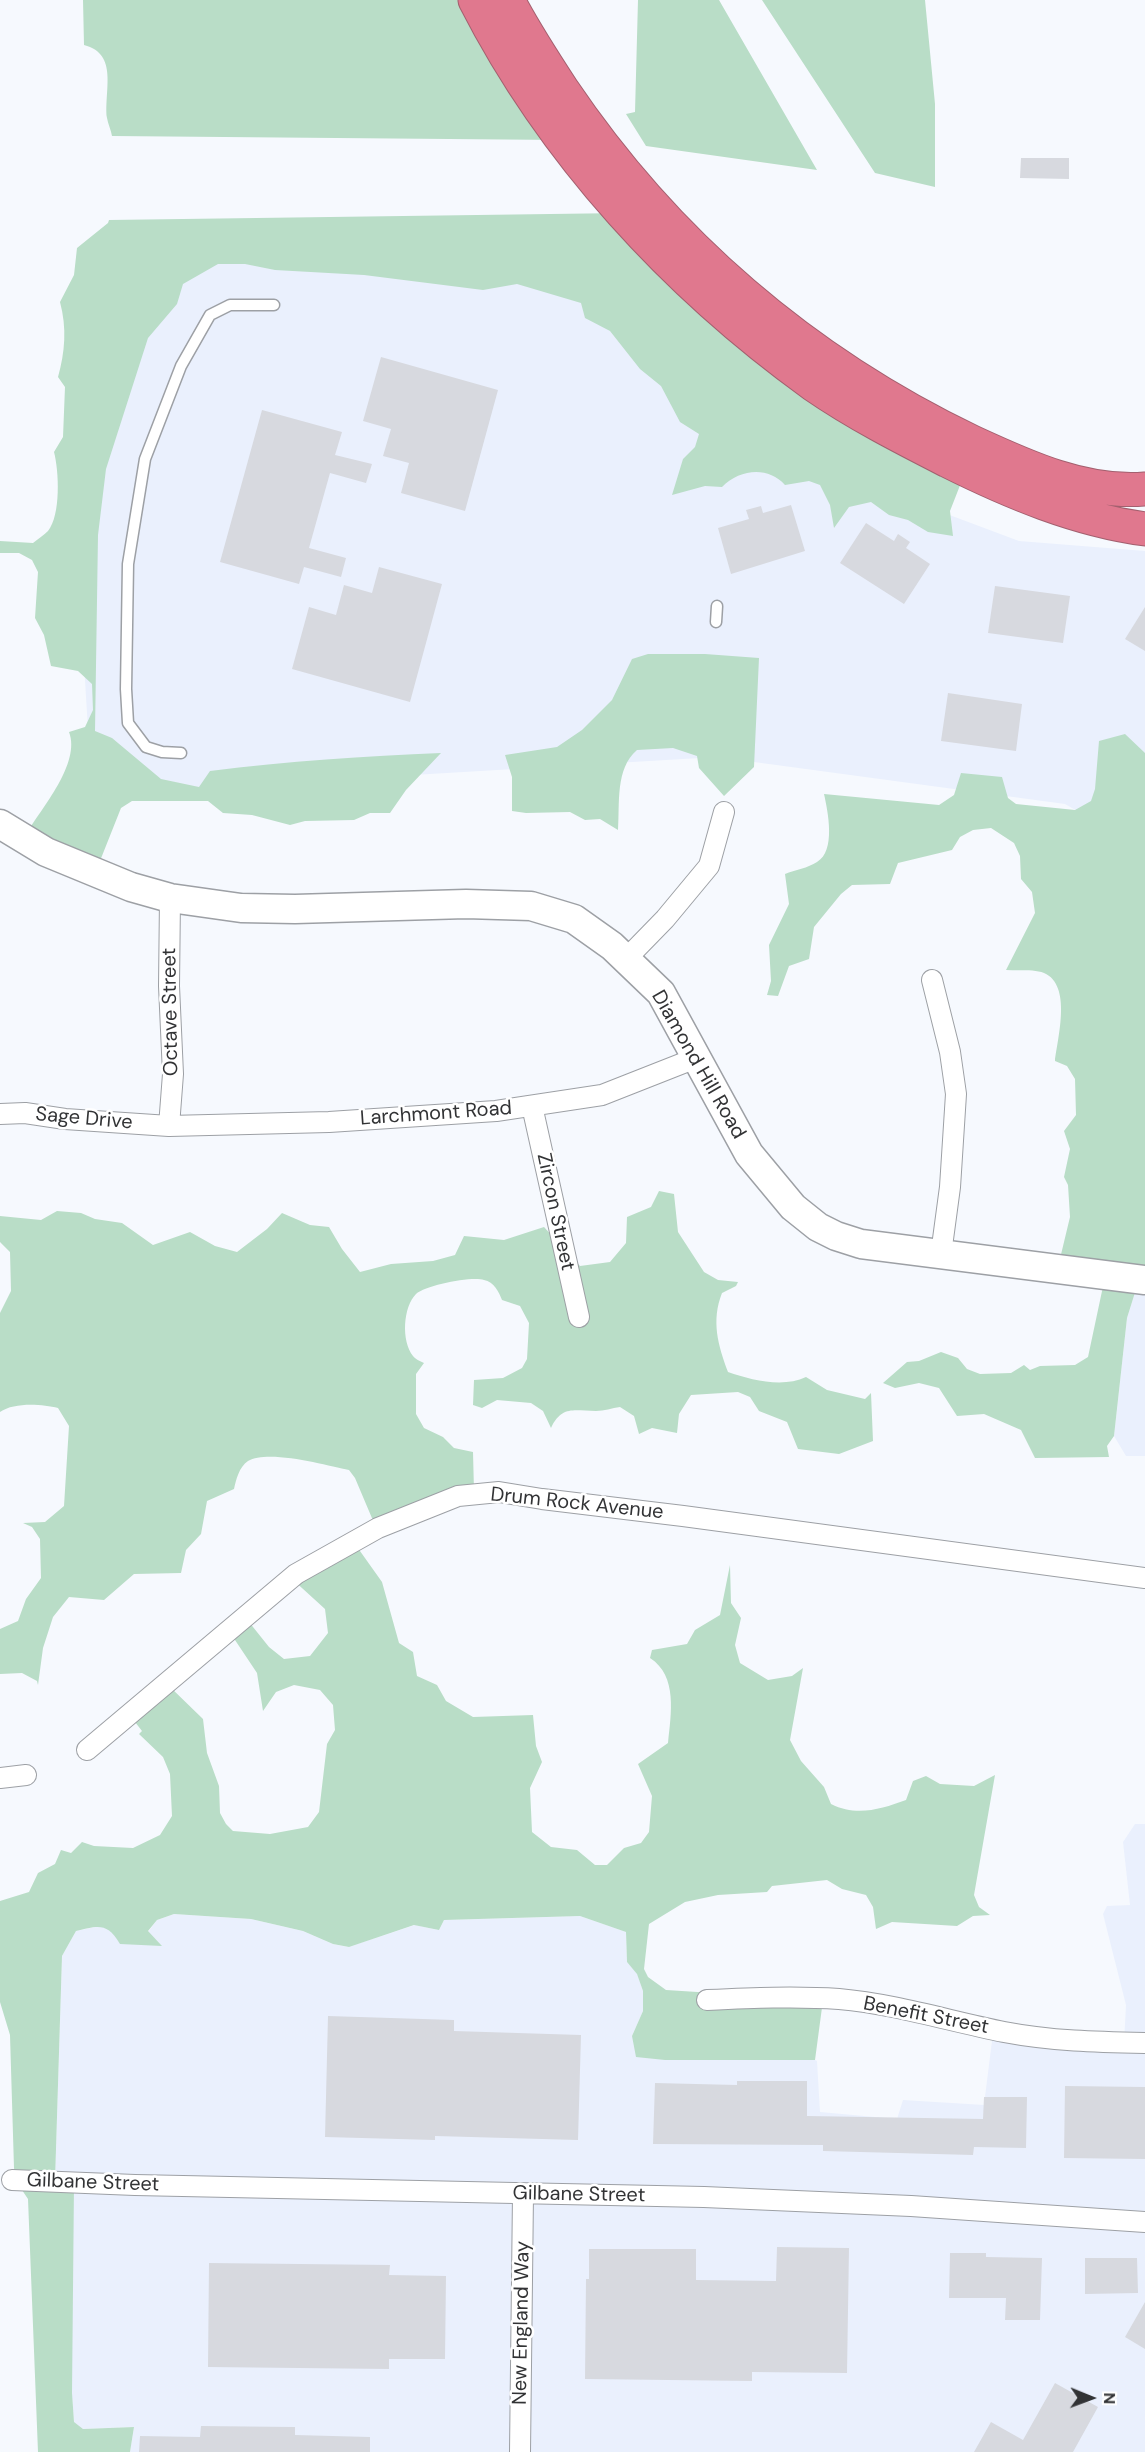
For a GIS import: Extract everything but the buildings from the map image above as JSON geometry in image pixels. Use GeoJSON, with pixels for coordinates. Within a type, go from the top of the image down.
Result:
{"type":"FeatureCollection","features":[{"type":"Feature","properties":{"kind":"highway"},"geometry":{"type":"LineString","coordinates":[[475,0],[495,39],[525,87],[571,152],[653,246],[759,342],[815,385],[867,418],[974,474],[1061,509],[1145,529]]}},
{"type":"Feature","properties":{"kind":"highway"},"geometry":{"type":"LineString","coordinates":[[508,0],[542,59],[604,148],[672,226],[755,305],[800,339],[879,391],[975,443],[1065,479],[1124,491],[1145,489]]}},
{"type":"Feature","properties":{"kind":"street"},"geometry":{"type":"LineString","coordinates":[[626,959],[665,919],[709,866],[724,812]]}},
{"type":"Feature","properties":{"kind":"street","name":"Diamond Hill Road"},"geometry":{"type":"LineString","coordinates":[[0,824],[46,852],[130,887],[171,898],[252,909],[466,903],[531,906],[574,919],[626,959],[661,993],[749,1154],[793,1207],[818,1227],[861,1244],[1145,1280]]}},
{"type":"Feature","properties":{"kind":"street","name":"Octave Street"},"geometry":{"type":"LineString","coordinates":[[169,1126],[173,1074],[169,986],[171,898]]}},
{"type":"Feature","properties":{"kind":"street"},"geometry":{"type":"LineString","coordinates":[[932,980],[950,1052],[956,1094],[950,1187],[941,1254]]}},
{"type":"Feature","properties":{"kind":"street","name":"Larchmont Road"},"geometry":{"type":"LineString","coordinates":[[169,1126],[329,1122],[496,1111],[602,1095],[696,1058]]}},
{"type":"Feature","properties":{"kind":"street","name":"Zircon Street"},"geometry":{"type":"LineString","coordinates":[[532,1106],[579,1317]]}},
{"type":"Feature","properties":{"kind":"street","name":"Sage Drive"},"geometry":{"type":"LineString","coordinates":[[0,1114],[25,1113],[65,1119],[169,1126]]}},
{"type":"Feature","properties":{"kind":"street","name":"Drum Rock Avenue"},"geometry":{"type":"LineString","coordinates":[[87,1750],[296,1574],[378,1528],[458,1496],[499,1492],[1145,1578]]}},
{"type":"Feature","properties":{"kind":"street"},"geometry":{"type":"LineString","coordinates":[[0,1778],[26,1774]]}},
{"type":"Feature","properties":{"kind":"street","name":"Benefit Street"},"geometry":{"type":"LineString","coordinates":[[707,2000],[777,1996],[840,1999],[920,2011],[1005,2032],[1068,2042],[1145,2043]]}},
{"type":"Feature","properties":{"kind":"street","name":"Gilbane Street"},"geometry":{"type":"LineString","coordinates":[[12,2180],[135,2185],[704,2197],[912,2206],[1145,2222]]}},
{"type":"Feature","properties":{"kind":"street","name":"New England Way"},"geometry":{"type":"LineString","coordinates":[[520,2452],[523,2194]]}},
{"type":"Feature","properties":{"kind":"lane"},"geometry":{"type":"LineString","coordinates":[[181,753],[162,752],[146,747],[128,723],[126,689],[128,564],[145,459],[181,366],[210,315],[230,305],[274,305]]}},
{"type":"Feature","properties":{"kind":"lane"},"geometry":{"type":"LineString","coordinates":[[716,622],[717,606]]}},
{"type":"Feature","properties":{"kind":"shaded area"},"geometry":{"type":"Polygon","coordinates":[[[172,233],[623,267],[733,434],[1019,541],[1145,551],[1145,850],[1065,804],[717,757],[92,794],[75,518],[172,233]]]}},
{"type":"Feature","properties":{"kind":"shaded area"},"geometry":{"type":"Polygon","coordinates":[[[1145,1281],[1145,1456],[1126,1456],[1114,1436],[1127,1318],[1138,1283],[1145,1281]]]}},
{"type":"Feature","properties":{"kind":"shaded area"},"geometry":{"type":"Polygon","coordinates":[[[1135,1824],[1145,1824],[1145,2452],[130,2452],[134,2427],[82,2429],[74,2423],[55,2181],[62,1956],[76,1931],[100,1926],[161,1945],[148,1932],[157,1920],[174,1914],[251,1919],[303,1931],[333,1944],[348,1947],[415,1925],[439,1930],[444,1920],[580,1916],[626,1932],[627,1962],[637,1973],[643,1991],[643,2011],[632,2036],[665,2060],[815,2060],[817,2061],[820,2112],[897,2119],[903,2100],[984,2105],[993,2033],[1124,2043],[1126,2005],[1103,1914],[1107,1906],[1130,1905],[1123,1842],[1135,1824]]]}},
{"type":"Feature","properties":{"kind":"green space"},"geometry":{"type":"Polygon","coordinates":[[[83,0],[476,0],[561,140],[112,136],[107,118],[106,65],[102,56],[84,45],[83,0]]]}},
{"type":"Feature","properties":{"kind":"green space"},"geometry":{"type":"Polygon","coordinates":[[[638,0],[719,0],[817,170],[646,146],[626,114],[635,112],[638,0]]]}},
{"type":"Feature","properties":{"kind":"green space"},"geometry":{"type":"Polygon","coordinates":[[[762,0],[925,0],[935,104],[935,187],[875,173],[762,0]]]}},
{"type":"Feature","properties":{"kind":"green space"},"geometry":{"type":"Polygon","coordinates":[[[624,213],[966,470],[950,511],[953,536],[928,532],[908,520],[889,515],[871,502],[849,507],[834,528],[830,505],[820,485],[809,481],[785,485],[771,475],[762,473],[745,473],[722,487],[705,486],[672,495],[683,459],[695,447],[699,434],[680,422],[661,386],[640,369],[610,331],[585,318],[581,303],[517,284],[483,290],[364,275],[275,270],[245,264],[218,264],[183,284],[177,304],[148,338],[106,469],[98,535],[95,731],[112,738],[161,779],[199,787],[210,771],[326,759],[441,753],[406,790],[390,813],[370,813],[354,820],[305,821],[290,825],[252,815],[223,813],[208,801],[132,801],[121,808],[96,871],[26,834],[65,771],[70,757],[69,732],[85,727],[93,710],[92,684],[78,671],[51,666],[44,635],[35,618],[38,572],[32,560],[19,553],[0,553],[0,541],[33,543],[48,531],[55,515],[58,481],[54,452],[63,437],[65,387],[58,377],[64,340],[64,321],[60,302],[74,275],[77,248],[109,220],[624,213]]]}},
{"type":"Feature","properties":{"kind":"green space"},"geometry":{"type":"Polygon","coordinates":[[[648,654],[705,654],[759,658],[754,767],[724,796],[699,768],[697,756],[673,748],[637,750],[625,767],[622,777],[618,830],[600,819],[585,820],[570,812],[512,811],[512,777],[505,755],[557,747],[582,730],[612,700],[632,659],[648,654]]]}},
{"type":"Feature","properties":{"kind":"green space"},"geometry":{"type":"Polygon","coordinates":[[[1125,734],[1145,753],[1145,1281],[1138,1283],[1127,1318],[1114,1436],[1107,1446],[1109,1457],[1035,1458],[1021,1430],[984,1414],[957,1416],[939,1388],[919,1383],[895,1388],[883,1383],[907,1362],[919,1361],[941,1352],[958,1358],[967,1369],[980,1374],[1011,1373],[1024,1365],[1030,1370],[1040,1366],[1075,1365],[1088,1357],[1105,1277],[1058,1267],[1070,1217],[1068,1185],[1064,1177],[1070,1149],[1064,1131],[1076,1115],[1075,1079],[1067,1066],[1055,1061],[1061,1000],[1053,979],[1040,972],[1006,970],[1035,913],[1032,892],[1021,879],[1020,856],[1014,843],[991,828],[973,830],[960,837],[952,850],[898,863],[890,884],[852,885],[841,894],[814,927],[809,959],[789,966],[778,996],[767,995],[771,981],[769,945],[789,904],[785,874],[817,862],[827,849],[829,831],[824,794],[939,805],[954,795],[961,773],[1002,777],[1008,798],[1016,804],[1075,810],[1091,801],[1095,789],[1099,741],[1125,734]]]}},
{"type":"Feature","properties":{"kind":"green space"},"geometry":{"type":"Polygon","coordinates":[[[659,1191],[674,1194],[678,1232],[704,1272],[718,1280],[738,1282],[736,1286],[722,1293],[717,1313],[717,1333],[728,1372],[747,1378],[777,1382],[806,1377],[827,1390],[865,1399],[871,1393],[873,1441],[839,1454],[798,1449],[787,1422],[759,1411],[750,1397],[738,1392],[691,1395],[679,1414],[677,1433],[652,1428],[639,1434],[634,1416],[620,1407],[599,1411],[569,1411],[560,1416],[551,1428],[543,1411],[531,1403],[497,1400],[482,1408],[473,1405],[474,1380],[503,1378],[522,1368],[527,1359],[529,1323],[520,1306],[502,1300],[496,1288],[488,1281],[470,1279],[439,1285],[416,1294],[406,1315],[405,1333],[409,1350],[414,1357],[424,1363],[416,1374],[416,1414],[424,1428],[443,1437],[454,1448],[473,1452],[474,1491],[377,1530],[355,1478],[349,1470],[283,1457],[257,1458],[248,1461],[240,1470],[234,1489],[207,1501],[201,1534],[186,1550],[181,1573],[134,1574],[104,1600],[69,1597],[53,1617],[43,1648],[38,1685],[37,1681],[22,1673],[0,1674],[0,1629],[18,1621],[26,1599],[41,1578],[40,1539],[32,1527],[23,1523],[45,1522],[64,1506],[69,1426],[58,1408],[20,1405],[0,1412],[0,1313],[11,1291],[10,1252],[0,1242],[0,1216],[41,1220],[57,1211],[81,1213],[95,1219],[122,1223],[153,1245],[190,1232],[215,1246],[237,1252],[267,1229],[282,1213],[310,1225],[329,1227],[360,1272],[391,1264],[433,1261],[455,1255],[464,1236],[504,1240],[544,1227],[580,1266],[610,1262],[626,1243],[627,1217],[651,1207],[659,1191]]]}},
{"type":"Feature","properties":{"kind":"green space"},"geometry":{"type":"Polygon","coordinates":[[[355,1544],[382,1582],[399,1643],[413,1652],[417,1676],[437,1685],[446,1701],[473,1717],[533,1715],[536,1746],[542,1762],[530,1788],[532,1832],[551,1847],[577,1850],[595,1865],[607,1865],[624,1848],[641,1843],[649,1832],[652,1796],[638,1764],[668,1743],[671,1708],[669,1685],[659,1666],[650,1658],[652,1650],[687,1644],[695,1630],[720,1615],[730,1565],[731,1603],[741,1618],[735,1645],[740,1663],[768,1680],[792,1676],[803,1668],[790,1740],[801,1761],[824,1787],[831,1804],[850,1810],[878,1809],[906,1800],[913,1781],[926,1776],[940,1784],[974,1786],[995,1775],[974,1895],[979,1907],[990,1915],[973,1916],[957,1926],[892,1922],[876,1929],[873,1907],[866,1895],[842,1889],[827,1880],[772,1886],[767,1892],[718,1895],[685,1902],[649,1924],[644,1969],[648,1977],[666,1990],[823,2000],[815,2060],[665,2060],[636,2057],[632,2036],[643,2011],[643,1991],[637,1974],[627,1962],[626,1932],[580,1916],[444,1920],[439,1930],[414,1925],[349,1947],[333,1944],[303,1931],[251,1919],[174,1914],[157,1920],[148,1931],[162,1946],[120,1944],[111,1932],[101,1927],[76,1931],[62,1956],[55,2181],[74,2184],[72,2393],[74,2422],[83,2429],[134,2427],[130,2452],[38,2452],[28,2199],[16,2181],[14,2168],[10,2035],[0,2002],[0,1901],[29,1892],[38,1873],[55,1864],[61,1850],[71,1853],[82,1842],[94,1846],[133,1848],[160,1835],[172,1816],[170,1774],[163,1757],[139,1734],[142,1731],[128,1713],[167,1684],[203,1719],[207,1753],[219,1786],[220,1813],[226,1824],[233,1831],[270,1834],[308,1827],[319,1812],[327,1744],[335,1730],[333,1705],[320,1690],[294,1685],[276,1692],[263,1711],[257,1673],[229,1631],[245,1617],[269,1647],[284,1659],[310,1656],[328,1633],[325,1609],[291,1578],[355,1544]]]}}]}
